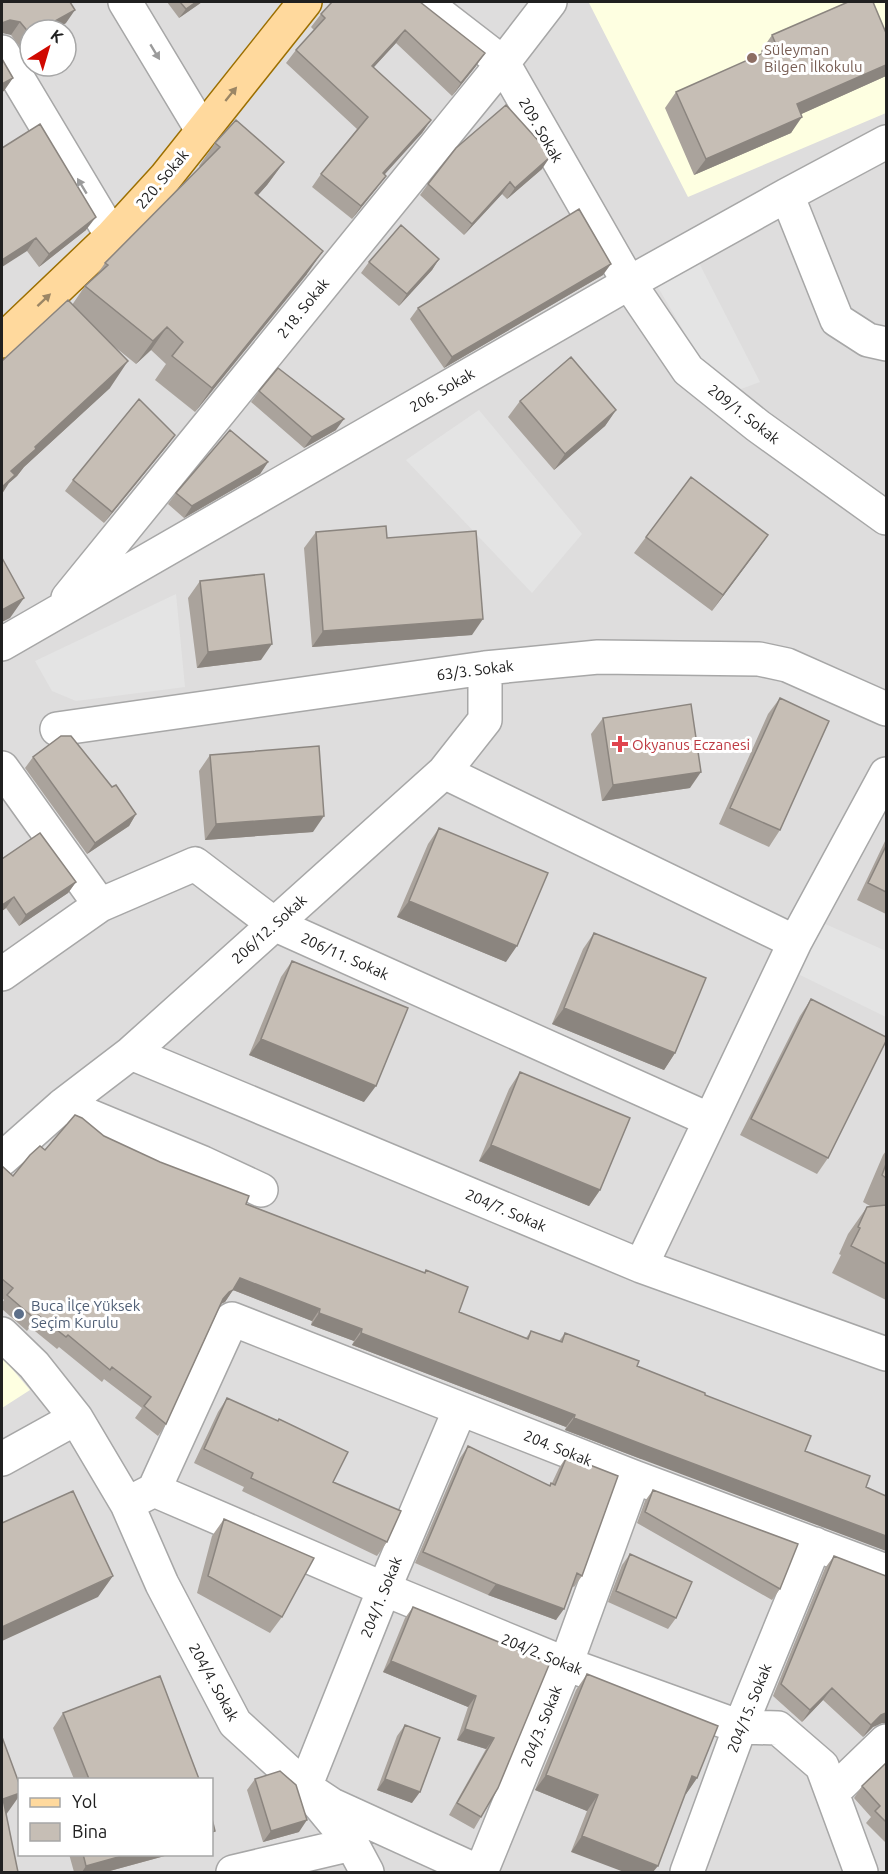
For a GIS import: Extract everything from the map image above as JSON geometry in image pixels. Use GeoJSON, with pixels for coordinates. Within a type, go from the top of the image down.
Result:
{"type":"FeatureCollection","features":[{"type":"Feature","properties":{"kind":"main road","name":"220. Sokak"},"geometry":{"type":"LineString","coordinates":[[2,341],[112,236],[165,178],[305,2]]}},
{"type":"Feature","properties":{"kind":"street"},"geometry":{"type":"LineString","coordinates":[[125,2],[202,130]]}},
{"type":"Feature","properties":{"kind":"street","name":"209. Sokak"},"geometry":{"type":"LineString","coordinates":[[424,2],[503,63],[629,283]]}},
{"type":"Feature","properties":{"kind":"street","name":"218. Sokak"},"geometry":{"type":"LineString","coordinates":[[56,614],[550,2]]}},
{"type":"Feature","properties":{"kind":"street"},"geometry":{"type":"LineString","coordinates":[[2,52],[112,236]]}},
{"type":"Feature","properties":{"kind":"street","name":"206. Sokak"},"geometry":{"type":"LineString","coordinates":[[2,644],[629,283],[886,142]]}},
{"type":"Feature","properties":{"kind":"street"},"geometry":{"type":"LineString","coordinates":[[787,195],[837,320],[868,340],[886,344]]}},
{"type":"Feature","properties":{"kind":"street","name":"209/1. Sokak"},"geometry":{"type":"LineString","coordinates":[[629,283],[688,370],[759,426],[886,518]]}},
{"type":"Feature","properties":{"kind":"street","name":"63/3. Sokak"},"geometry":{"type":"LineString","coordinates":[[57,729],[485,668],[598,657],[759,659],[787,665],[886,709]]}},
{"type":"Feature","properties":{"kind":"street","name":"206/12. Sokak"},"geometry":{"type":"LineString","coordinates":[[2,1159],[63,1105],[131,1053],[444,772],[485,720],[485,668]]}},
{"type":"Feature","properties":{"kind":"street"},"geometry":{"type":"LineString","coordinates":[[2,768],[100,905]]}},
{"type":"Feature","properties":{"kind":"street"},"geometry":{"type":"LineString","coordinates":[[444,772],[795,942]]}},
{"type":"Feature","properties":{"kind":"street"},"geometry":{"type":"LineString","coordinates":[[641,1266],[795,942],[886,774]]}},
{"type":"Feature","properties":{"kind":"street","name":"206/11. Sokak"},"geometry":{"type":"LineString","coordinates":[[2,974],[100,905],[195,864],[273,924],[710,1120]]}},
{"type":"Feature","properties":{"kind":"street","name":"204/7. Sokak"},"geometry":{"type":"LineString","coordinates":[[131,1053],[641,1266],[886,1354]]}},
{"type":"Feature","properties":{"kind":"street"},"geometry":{"type":"LineString","coordinates":[[63,1105],[203,1163],[261,1190]]}},
{"type":"Feature","properties":{"kind":"street","name":"204. Sokak"},"geometry":{"type":"LineString","coordinates":[[140,1497],[232,1319],[634,1477],[886,1571]]}},
{"type":"Feature","properties":{"kind":"street","name":"204/4. Sokak"},"geometry":{"type":"LineString","coordinates":[[2,1334],[34,1365],[140,1497],[162,1584],[235,1723],[305,1787],[332,1805],[480,1872]]}},
{"type":"Feature","properties":{"kind":"street","name":"204/1. Sokak"},"geometry":{"type":"LineString","coordinates":[[305,1787],[384,1589],[460,1409]]}},
{"type":"Feature","properties":{"kind":"street"},"geometry":{"type":"LineString","coordinates":[[2,1460],[76,1418]]}},
{"type":"Feature","properties":{"kind":"street","name":"204/3. Sokak"},"geometry":{"type":"LineString","coordinates":[[480,1872],[566,1664],[634,1477]]}},
{"type":"Feature","properties":{"kind":"street","name":"204/2. Sokak"},"geometry":{"type":"LineString","coordinates":[[140,1497],[384,1589],[566,1664],[740,1727],[778,1728],[822,1766],[861,1872]]}},
{"type":"Feature","properties":{"kind":"street","name":"204/15. Sokak"},"geometry":{"type":"LineString","coordinates":[[687,1872],[740,1727],[815,1544]]}},
{"type":"Feature","properties":{"kind":"street"},"geometry":{"type":"LineString","coordinates":[[832,1793],[886,1741]]}},
{"type":"Feature","properties":{"kind":"street"},"geometry":{"type":"LineString","coordinates":[[305,1787],[352,1844],[367,1872]]}},
{"type":"Feature","properties":{"kind":"street"},"geometry":{"type":"LineString","coordinates":[[233,1872],[352,1844]]}},
{"type":"Feature","properties":{"kind":"shaded area"},"geometry":{"type":"Polygon","coordinates":[[[2,2],[886,2],[886,1872],[2,1872],[2,2]]]}},
{"type":"Feature","properties":{"kind":"shaded area","name":"Süleyman Bilgen İlkokulu"},"geometry":{"type":"Polygon","coordinates":[[[886,2],[886,113],[688,197],[589,3],[886,2]]]}},
{"type":"Feature","properties":{"kind":"shaded area"},"geometry":{"type":"Polygon","coordinates":[[[697,259],[760,382],[722,396],[656,284],[697,259]]]}},
{"type":"Feature","properties":{"kind":"shaded area"},"geometry":{"type":"Polygon","coordinates":[[[479,410],[582,534],[532,593],[406,460],[479,410]]]}},
{"type":"Feature","properties":{"kind":"shaded area"},"geometry":{"type":"Polygon","coordinates":[[[176,594],[185,687],[76,701],[52,691],[35,661],[176,594]]]}},
{"type":"Feature","properties":{"kind":"shaded area"},"geometry":{"type":"Polygon","coordinates":[[[823,923],[886,951],[886,1017],[798,974],[823,923]]]}},
{"type":"Feature","properties":{"kind":"shaded area"},"geometry":{"type":"Polygon","coordinates":[[[2,1357],[30,1390],[2,1408],[2,1357]]]}},
{"type":"Feature","properties":{"kind":"building"},"geometry":{"type":"Polygon","coordinates":[[[2,2],[70,2],[75,10],[61,18],[18,18],[18,22],[10,20],[2,23],[2,2]]]}},
{"type":"Feature","properties":{"kind":"building"},"geometry":{"type":"Polygon","coordinates":[[[180,2],[196,2],[186,9],[180,2]]]}},
{"type":"Feature","properties":{"kind":"building"},"geometry":{"type":"Polygon","coordinates":[[[332,2],[420,2],[485,53],[461,83],[405,30],[372,66],[431,120],[383,173],[386,176],[361,206],[321,174],[368,117],[296,50],[325,18],[321,14],[332,2]]]}},
{"type":"Feature","properties":{"kind":"building"},"geometry":{"type":"Polygon","coordinates":[[[848,2],[873,2],[886,33],[886,65],[797,104],[802,117],[706,159],[676,92],[777,47],[772,35],[848,2]]]}},
{"type":"Feature","properties":{"kind":"building"},"geometry":{"type":"Polygon","coordinates":[[[2,59],[13,78],[2,84],[2,59]]]}},
{"type":"Feature","properties":{"kind":"building"},"geometry":{"type":"Polygon","coordinates":[[[506,105],[544,147],[550,157],[515,188],[510,182],[472,224],[428,184],[456,148],[506,105]]]}},
{"type":"Feature","properties":{"kind":"building"},"geometry":{"type":"Polygon","coordinates":[[[236,120],[284,162],[255,193],[323,251],[212,388],[172,356],[183,342],[167,327],[153,341],[85,286],[108,265],[105,263],[220,147],[215,143],[236,120]]]}},
{"type":"Feature","properties":{"kind":"building"},"geometry":{"type":"Polygon","coordinates":[[[40,124],[96,217],[49,254],[36,238],[2,260],[2,148],[40,124]]]}},
{"type":"Feature","properties":{"kind":"building"},"geometry":{"type":"Polygon","coordinates":[[[579,209],[611,264],[452,357],[418,308],[579,209]]]}},
{"type":"Feature","properties":{"kind":"building"},"geometry":{"type":"Polygon","coordinates":[[[401,225],[439,259],[407,294],[369,262],[401,225]]]}},
{"type":"Feature","properties":{"kind":"building"},"geometry":{"type":"Polygon","coordinates":[[[68,300],[128,361],[11,471],[15,475],[2,487],[2,361],[68,300]]]}},
{"type":"Feature","properties":{"kind":"building"},"geometry":{"type":"Polygon","coordinates":[[[571,357],[616,410],[565,454],[520,401],[571,357]]]}},
{"type":"Feature","properties":{"kind":"building"},"geometry":{"type":"Polygon","coordinates":[[[278,368],[344,419],[312,437],[259,391],[278,368]]]}},
{"type":"Feature","properties":{"kind":"building"},"geometry":{"type":"Polygon","coordinates":[[[139,399],[175,435],[112,512],[73,480],[139,399]]]}},
{"type":"Feature","properties":{"kind":"building"},"geometry":{"type":"Polygon","coordinates":[[[230,430],[268,462],[192,506],[176,493],[230,430]]]}},
{"type":"Feature","properties":{"kind":"building"},"geometry":{"type":"Polygon","coordinates":[[[691,477],[768,535],[723,595],[646,537],[691,477]]]}},
{"type":"Feature","properties":{"kind":"building"},"geometry":{"type":"Polygon","coordinates":[[[386,526],[387,538],[476,531],[483,619],[323,631],[316,532],[386,526]]]}},
{"type":"Feature","properties":{"kind":"building"},"geometry":{"type":"Polygon","coordinates":[[[2,558],[24,598],[2,610],[2,558]]]}},
{"type":"Feature","properties":{"kind":"building"},"geometry":{"type":"Polygon","coordinates":[[[264,574],[272,644],[208,652],[200,581],[264,574]]]}},
{"type":"Feature","properties":{"kind":"building"},"geometry":{"type":"Polygon","coordinates":[[[780,698],[829,721],[780,830],[730,808],[780,698]]]}},
{"type":"Feature","properties":{"kind":"building"},"geometry":{"type":"Polygon","coordinates":[[[691,704],[701,772],[613,785],[603,718],[691,704]]]}},
{"type":"Feature","properties":{"kind":"building"},"geometry":{"type":"Polygon","coordinates":[[[61,736],[71,736],[112,787],[116,785],[136,814],[95,843],[33,757],[61,736]]]}},
{"type":"Feature","properties":{"kind":"building"},"geometry":{"type":"Polygon","coordinates":[[[319,746],[324,816],[216,824],[210,755],[319,746]]]}},
{"type":"Feature","properties":{"kind":"building"},"geometry":{"type":"Polygon","coordinates":[[[439,828],[548,873],[517,946],[409,901],[439,828]]]}},
{"type":"Feature","properties":{"kind":"building"},"geometry":{"type":"Polygon","coordinates":[[[40,833],[76,882],[26,915],[14,897],[2,905],[2,859],[40,833]]]}},
{"type":"Feature","properties":{"kind":"building"},"geometry":{"type":"Polygon","coordinates":[[[886,846],[886,892],[868,883],[886,846]]]}},
{"type":"Feature","properties":{"kind":"building"},"geometry":{"type":"Polygon","coordinates":[[[594,933],[706,978],[675,1053],[564,1008],[594,933]]]}},
{"type":"Feature","properties":{"kind":"building"},"geometry":{"type":"Polygon","coordinates":[[[292,961],[408,1008],[376,1086],[261,1039],[292,961]]]}},
{"type":"Feature","properties":{"kind":"building"},"geometry":{"type":"Polygon","coordinates":[[[811,999],[886,1037],[828,1158],[751,1119],[811,999]]]}},
{"type":"Feature","properties":{"kind":"building"},"geometry":{"type":"Polygon","coordinates":[[[520,1072],[630,1118],[600,1190],[491,1145],[520,1072]]]}},
{"type":"Feature","properties":{"kind":"building"},"geometry":{"type":"Polygon","coordinates":[[[75,1115],[104,1136],[160,1162],[249,1196],[246,1204],[425,1273],[426,1270],[468,1287],[459,1312],[528,1339],[531,1331],[562,1342],[565,1333],[639,1361],[637,1366],[705,1393],[705,1395],[811,1436],[805,1451],[870,1476],[866,1487],[886,1496],[886,1536],[574,1418],[575,1415],[361,1333],[362,1329],[319,1313],[320,1309],[240,1278],[233,1290],[223,1299],[166,1424],[144,1406],[151,1397],[112,1367],[110,1370],[68,1335],[66,1337],[38,1315],[35,1319],[7,1295],[13,1288],[2,1279],[2,1166],[13,1176],[40,1146],[45,1150],[75,1115]]]}},
{"type":"Feature","properties":{"kind":"building"},"geometry":{"type":"Polygon","coordinates":[[[886,1164],[886,1178],[882,1175],[886,1164]]]}},
{"type":"Feature","properties":{"kind":"building"},"geometry":{"type":"Polygon","coordinates":[[[886,1205],[886,1264],[851,1246],[867,1207],[886,1205]]]}},
{"type":"Feature","properties":{"kind":"building"},"geometry":{"type":"Polygon","coordinates":[[[227,1398],[278,1421],[279,1419],[348,1452],[333,1482],[401,1511],[387,1542],[251,1478],[253,1473],[204,1449],[227,1398]]]}},
{"type":"Feature","properties":{"kind":"building"},"geometry":{"type":"Polygon","coordinates":[[[468,1446],[550,1486],[551,1483],[555,1485],[567,1456],[618,1476],[582,1576],[577,1573],[564,1609],[496,1584],[423,1552],[468,1446]]]}},
{"type":"Feature","properties":{"kind":"building"},"geometry":{"type":"Polygon","coordinates":[[[653,1490],[798,1544],[780,1589],[645,1512],[653,1490]]]}},
{"type":"Feature","properties":{"kind":"building"},"geometry":{"type":"Polygon","coordinates":[[[73,1491],[113,1576],[2,1627],[2,1523],[73,1491]]]}},
{"type":"Feature","properties":{"kind":"building"},"geometry":{"type":"Polygon","coordinates":[[[224,1519],[314,1558],[282,1617],[208,1576],[224,1519]]]}},
{"type":"Feature","properties":{"kind":"building"},"geometry":{"type":"Polygon","coordinates":[[[630,1554],[692,1582],[676,1618],[616,1591],[630,1554]]]}},
{"type":"Feature","properties":{"kind":"building"},"geometry":{"type":"Polygon","coordinates":[[[834,1556],[886,1576],[886,1713],[871,1725],[832,1688],[810,1710],[781,1684],[834,1556]]]}},
{"type":"Feature","properties":{"kind":"building"},"geometry":{"type":"Polygon","coordinates":[[[413,1607],[545,1661],[544,1663],[549,1665],[498,1788],[481,1817],[457,1803],[494,1738],[465,1729],[476,1696],[391,1661],[413,1607]]]}},
{"type":"Feature","properties":{"kind":"building"},"geometry":{"type":"Polygon","coordinates":[[[587,1674],[718,1726],[697,1778],[692,1776],[658,1866],[582,1836],[598,1795],[546,1775],[587,1674]]]}},
{"type":"Feature","properties":{"kind":"building"},"geometry":{"type":"Polygon","coordinates":[[[160,1676],[199,1778],[89,1778],[63,1713],[160,1676]]]}},
{"type":"Feature","properties":{"kind":"building"},"geometry":{"type":"Polygon","coordinates":[[[405,1725],[440,1738],[420,1792],[385,1779],[405,1725]]]}},
{"type":"Feature","properties":{"kind":"building"},"geometry":{"type":"Polygon","coordinates":[[[2,1737],[18,1781],[18,1794],[3,1799],[18,1872],[2,1872],[2,1737]]]}},
{"type":"Feature","properties":{"kind":"building"},"geometry":{"type":"Polygon","coordinates":[[[886,1763],[886,1822],[875,1811],[880,1806],[862,1786],[886,1763]]]}},
{"type":"Feature","properties":{"kind":"building"},"geometry":{"type":"Polygon","coordinates":[[[280,1771],[296,1785],[307,1820],[271,1831],[255,1779],[280,1771]]]}},
{"type":"Feature","properties":{"kind":"building"},"geometry":{"type":"Polygon","coordinates":[[[84,1856],[122,1856],[86,1866],[84,1856]]]}},
{"type":"Feature","properties":{"kind":"place","name":"Süleyman Bilgen İlkokulu"},"geometry":{"type":"Point","coordinates":[752,58]}},
{"type":"Feature","properties":{"kind":"place","name":"Okyanus Eczanesi"},"geometry":{"type":"Point","coordinates":[620,744]}},
{"type":"Feature","properties":{"kind":"place","name":"Buca İlçe Yüksek Seçim Kurulu"},"geometry":{"type":"Point","coordinates":[19,1314]}}]}
